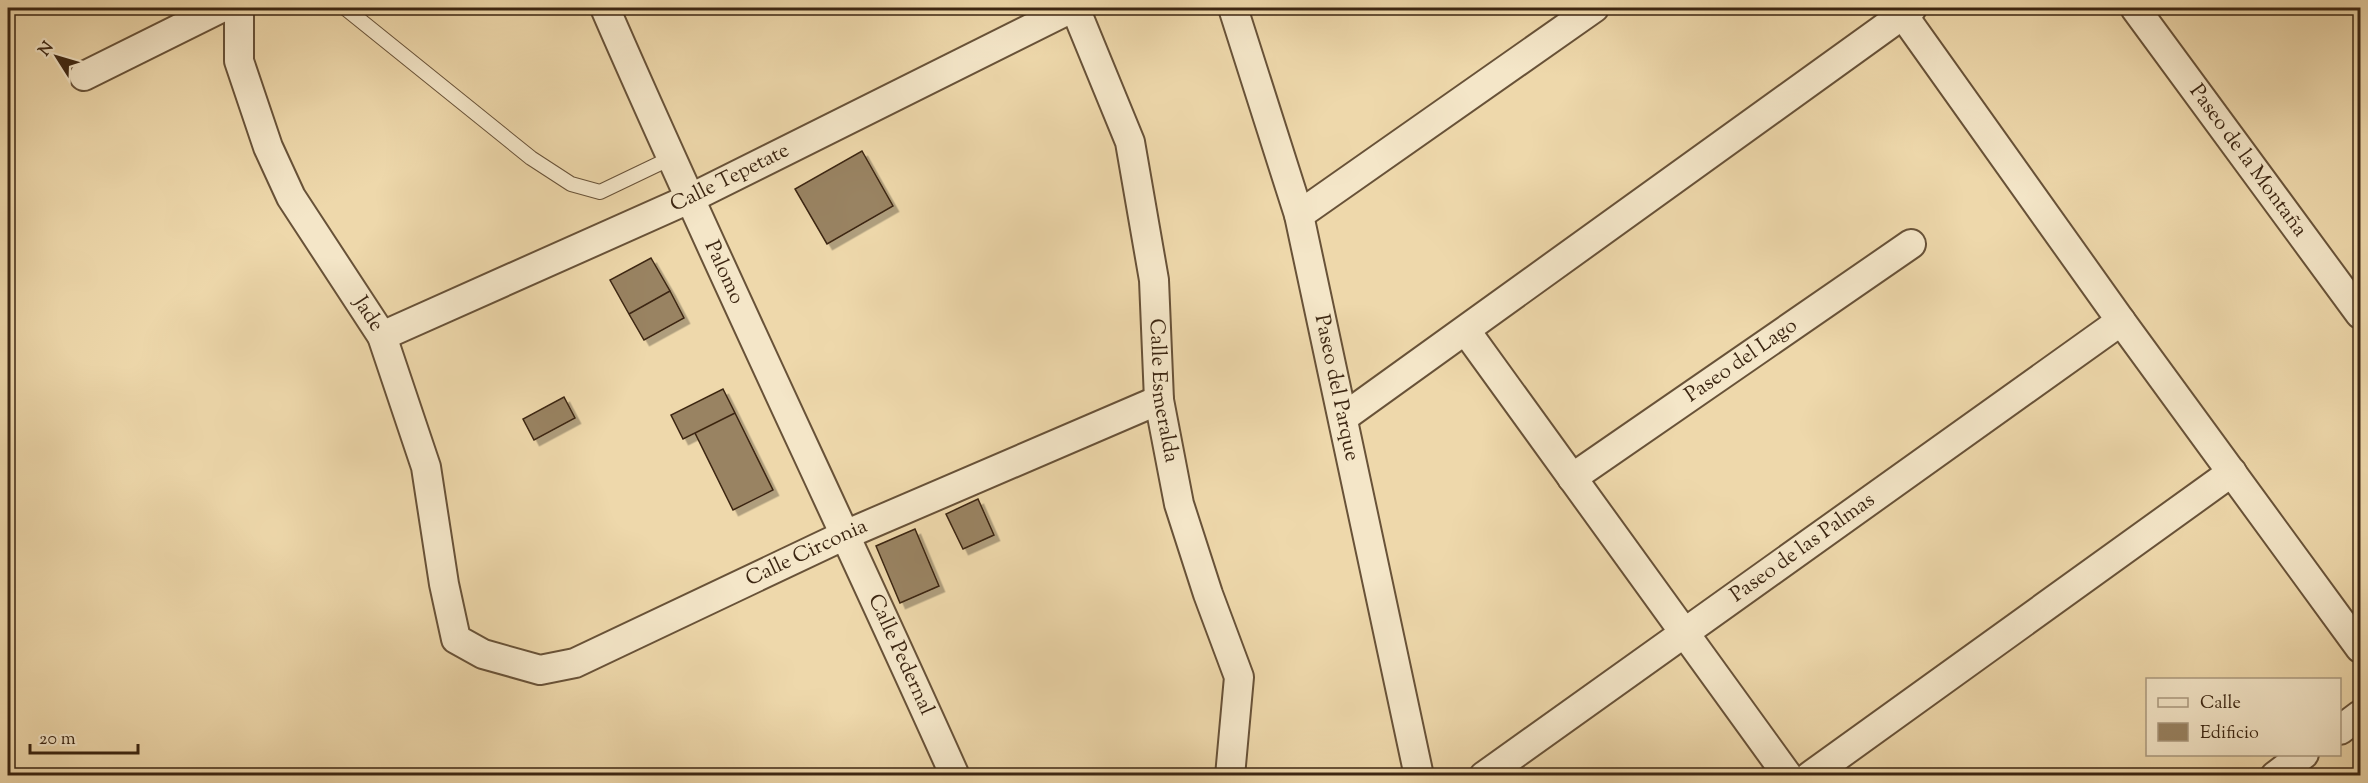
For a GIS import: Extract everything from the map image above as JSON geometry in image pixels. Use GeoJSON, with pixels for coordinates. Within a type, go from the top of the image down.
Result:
{"type":"FeatureCollection","features":[{"type":"Feature","properties":{"kind":"street"},"geometry":{"type":"LineString","coordinates":[[84,76],[221,8]]}},
{"type":"Feature","properties":{"kind":"street","name":"Jade"},"geometry":{"type":"LineString","coordinates":[[240,8],[239,61],[268,147],[291,197],[382,336],[426,467],[444,584],[456,639]]}},
{"type":"Feature","properties":{"kind":"street","name":"Palomo"},"geometry":{"type":"LineString","coordinates":[[605,8],[689,199],[845,535]]}},
{"type":"Feature","properties":{"kind":"street","name":"Calle Tepetate"},"geometry":{"type":"LineString","coordinates":[[382,336],[689,199],[1074,8]]}},
{"type":"Feature","properties":{"kind":"street","name":"Calle Esmeralda"},"geometry":{"type":"LineString","coordinates":[[1074,8],[1130,142],[1154,280],[1159,400],[1179,504],[1239,677],[1230,776]]}},
{"type":"Feature","properties":{"kind":"street","name":"Paseo del Parque"},"geometry":{"type":"LineString","coordinates":[[1233,8],[1299,215],[1419,776]]}},
{"type":"Feature","properties":{"kind":"street"},"geometry":{"type":"LineString","coordinates":[[1299,215],[1594,8]]}},
{"type":"Feature","properties":{"kind":"street","name":"Paseo de la Montaña"},"geometry":{"type":"LineString","coordinates":[[2135,8],[2361,314]]}},
{"type":"Feature","properties":{"kind":"street"},"geometry":{"type":"LineString","coordinates":[[1344,417],[1466,331],[1904,10],[2121,321],[2361,648]]}},
{"type":"Feature","properties":{"kind":"street","name":"Paseo del Lago"},"geometry":{"type":"LineString","coordinates":[[1572,478],[1911,244]]}},
{"type":"Feature","properties":{"kind":"street","name":"Paseo de las Palmas"},"geometry":{"type":"LineString","coordinates":[[1484,776],[2121,321]]}},
{"type":"Feature","properties":{"kind":"street"},"geometry":{"type":"LineString","coordinates":[[1466,331],[1788,776]]}},
{"type":"Feature","properties":{"kind":"street","name":"Calle Circonia"},"geometry":{"type":"LineString","coordinates":[[456,639],[483,654],[540,670],[575,663],[845,535],[1159,400]]}},
{"type":"Feature","properties":{"kind":"street"},"geometry":{"type":"LineString","coordinates":[[1810,776],[2232,472]]}},
{"type":"Feature","properties":{"kind":"street","name":"Calle Pedernal"},"geometry":{"type":"LineString","coordinates":[[845,535],[955,776]]}},
{"type":"Feature","properties":{"kind":"street"},"geometry":{"type":"LineString","coordinates":[[2341,729],[2361,715]]}},
{"type":"Feature","properties":{"kind":"street"},"geometry":{"type":"LineString","coordinates":[[2274,776],[2301,756]]}},
{"type":"Feature","properties":{"kind":"lane"},"geometry":{"type":"LineString","coordinates":[[345,8],[531,158],[570,184],[600,192],[671,158]]}},
{"type":"Feature","properties":{"kind":"building"},"geometry":{"type":"Polygon","coordinates":[[[862,151],[893,206],[827,244],[795,189],[862,151]]]}},
{"type":"Feature","properties":{"kind":"building"},"geometry":{"type":"Polygon","coordinates":[[[651,258],[670,291],[629,314],[610,280],[651,258]]]}},
{"type":"Feature","properties":{"kind":"building"},"geometry":{"type":"Polygon","coordinates":[[[670,291],[684,318],[644,340],[629,314],[670,291]]]}},
{"type":"Feature","properties":{"kind":"building"},"geometry":{"type":"Polygon","coordinates":[[[723,389],[735,413],[683,439],[671,415],[723,389]]]}},
{"type":"Feature","properties":{"kind":"building"},"geometry":{"type":"Polygon","coordinates":[[[564,397],[575,418],[534,440],[523,419],[564,397]]]}},
{"type":"Feature","properties":{"kind":"building"},"geometry":{"type":"Polygon","coordinates":[[[735,413],[773,490],[733,510],[695,433],[735,413]]]}},
{"type":"Feature","properties":{"kind":"building"},"geometry":{"type":"Polygon","coordinates":[[[978,499],[994,535],[963,549],[946,514],[978,499]]]}},
{"type":"Feature","properties":{"kind":"building"},"geometry":{"type":"Polygon","coordinates":[[[915,529],[939,586],[900,603],[876,546],[915,529]]]}}]}
